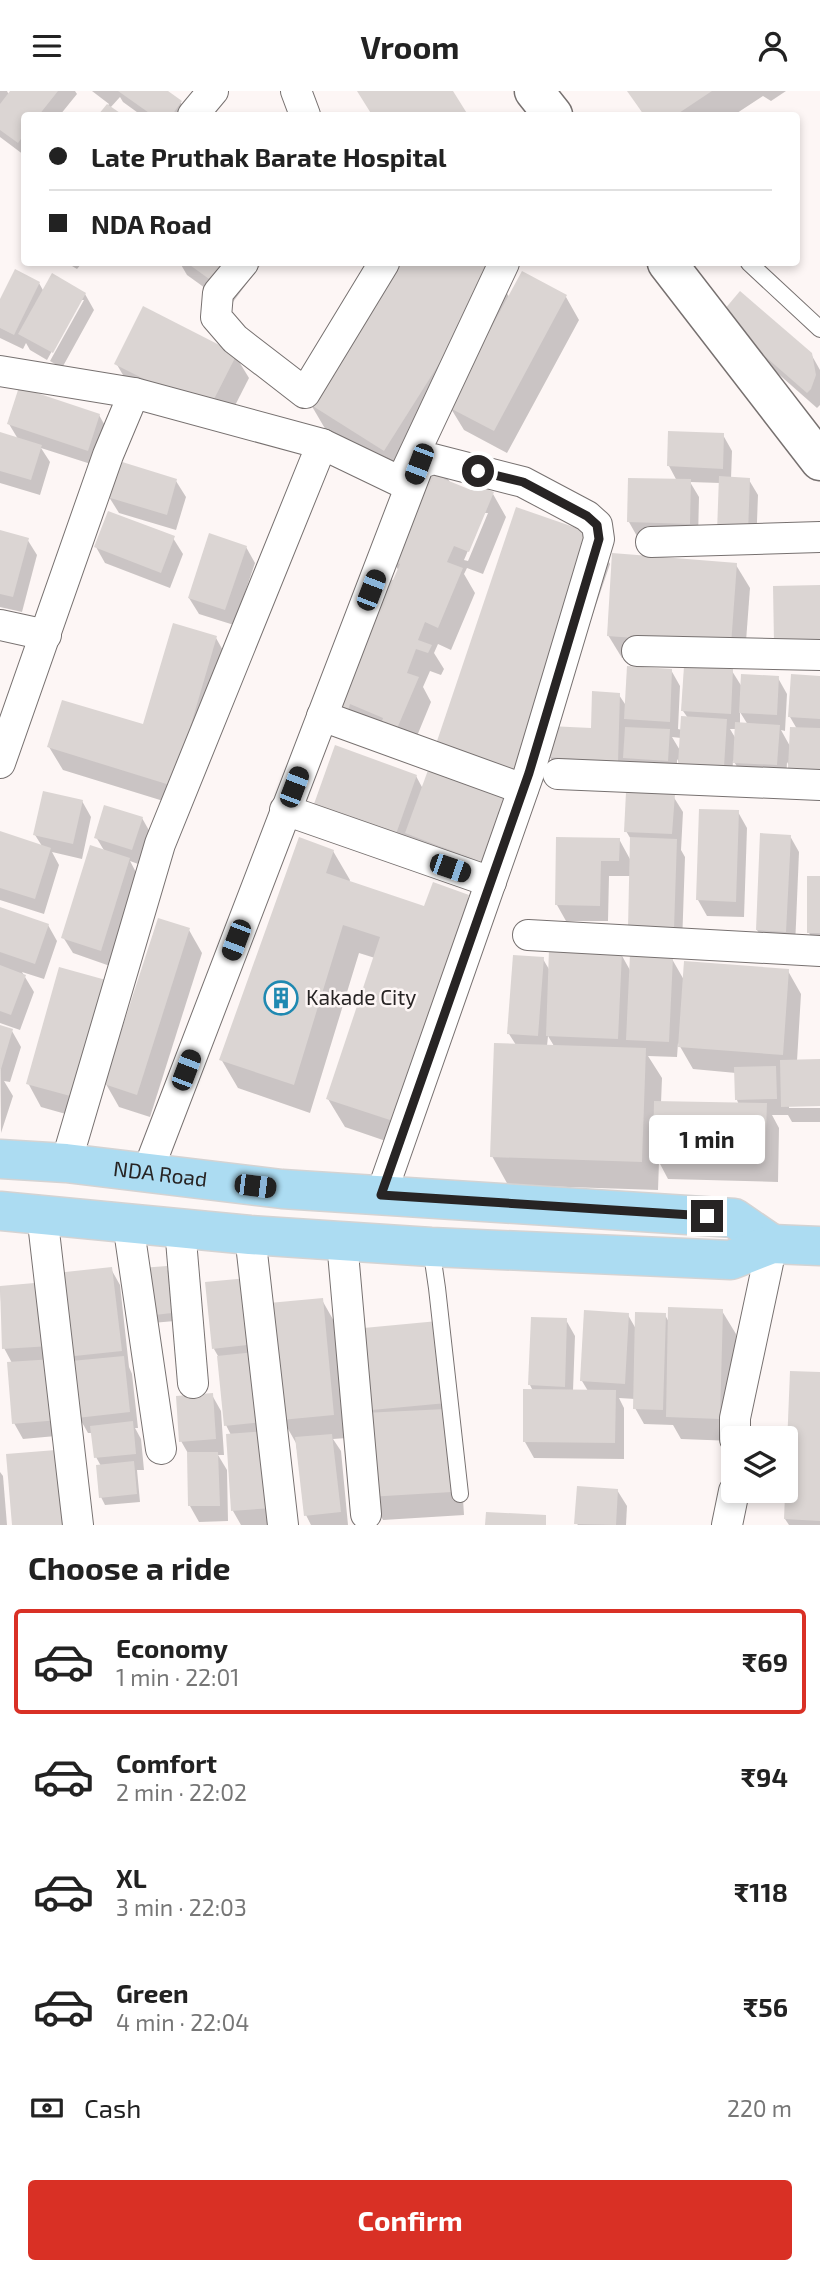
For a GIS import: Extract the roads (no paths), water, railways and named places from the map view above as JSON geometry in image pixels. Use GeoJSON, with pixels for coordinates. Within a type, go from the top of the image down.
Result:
{"type":"FeatureCollection","features":[{"type":"Feature","properties":{"kind":"main road","name":"NDA Road"},"geometry":{"type":"LineString","coordinates":[[0,1159],[66,1163],[282,1189],[734,1218],[772,1244]]}},
{"type":"Feature","properties":{"kind":"main road"},"geometry":{"type":"LineString","coordinates":[[0,1211],[250,1235],[431,1247],[731,1260],[772,1244],[820,1246]]}},
{"type":"Feature","properties":{"kind":"street"},"geometry":{"type":"LineString","coordinates":[[195,112],[213,91]]}},
{"type":"Feature","properties":{"kind":"street"},"geometry":{"type":"LineString","coordinates":[[296,91],[305,112]]}},
{"type":"Feature","properties":{"kind":"street"},"geometry":{"type":"LineString","coordinates":[[534,91],[551,112]]}},
{"type":"Feature","properties":{"kind":"street"},"geometry":{"type":"LineString","coordinates":[[240,266],[218,293],[216,317],[235,339],[305,393],[382,266]]}},
{"type":"Feature","properties":{"kind":"street"},"geometry":{"type":"LineString","coordinates":[[0,371],[134,393],[322,445],[401,482],[503,266]]}},
{"type":"Feature","properties":{"kind":"street"},"geometry":{"type":"LineString","coordinates":[[670,266],[820,461]]}},
{"type":"Feature","properties":{"kind":"street"},"geometry":{"type":"LineString","coordinates":[[0,763],[6,727],[46,635],[108,455],[134,393]]}},
{"type":"Feature","properties":{"kind":"street"},"geometry":{"type":"LineString","coordinates":[[66,1163],[160,844],[322,445]]}},
{"type":"Feature","properties":{"kind":"street"},"geometry":{"type":"LineString","coordinates":[[146,1173],[419,464],[433,459],[523,482],[587,516],[597,525],[599,539],[523,789],[381,1195]]}},
{"type":"Feature","properties":{"kind":"street"},"geometry":{"type":"LineString","coordinates":[[651,542],[820,537]]}},
{"type":"Feature","properties":{"kind":"street"},"geometry":{"type":"LineString","coordinates":[[0,625],[46,635]]}},
{"type":"Feature","properties":{"kind":"street"},"geometry":{"type":"LineString","coordinates":[[637,651],[820,655]]}},
{"type":"Feature","properties":{"kind":"street"},"geometry":{"type":"LineString","coordinates":[[322,716],[523,789]]}},
{"type":"Feature","properties":{"kind":"street"},"geometry":{"type":"LineString","coordinates":[[558,774],[820,785]]}},
{"type":"Feature","properties":{"kind":"street"},"geometry":{"type":"LineString","coordinates":[[285,810],[491,882]]}},
{"type":"Feature","properties":{"kind":"street"},"geometry":{"type":"LineString","coordinates":[[528,935],[820,951]]}},
{"type":"Feature","properties":{"kind":"street"},"geometry":{"type":"LineString","coordinates":[[42,1214],[78,1525]]}},
{"type":"Feature","properties":{"kind":"street"},"geometry":{"type":"LineString","coordinates":[[128,1223],[162,1449]]}},
{"type":"Feature","properties":{"kind":"street"},"geometry":{"type":"LineString","coordinates":[[180,1228],[193,1383]]}},
{"type":"Feature","properties":{"kind":"street"},"geometry":{"type":"LineString","coordinates":[[250,1235],[283,1525]]}},
{"type":"Feature","properties":{"kind":"street"},"geometry":{"type":"LineString","coordinates":[[342,1241],[366,1514]]}},
{"type":"Feature","properties":{"kind":"street"},"geometry":{"type":"LineString","coordinates":[[735,1426],[772,1244]]}},
{"type":"Feature","properties":{"kind":"street"},"geometry":{"type":"LineString","coordinates":[[727,1525],[732,1503]]}},
{"type":"Feature","properties":{"kind":"lane"},"geometry":{"type":"LineString","coordinates":[[752,266],[820,329]]}},
{"type":"Feature","properties":{"kind":"lane"},"geometry":{"type":"LineString","coordinates":[[431,1247],[438,1288],[460,1495]]}},
{"type":"Feature","properties":{"kind":"place","name":"Kakade City"},"geometry":{"type":"Point","coordinates":[281,998]}}]}
